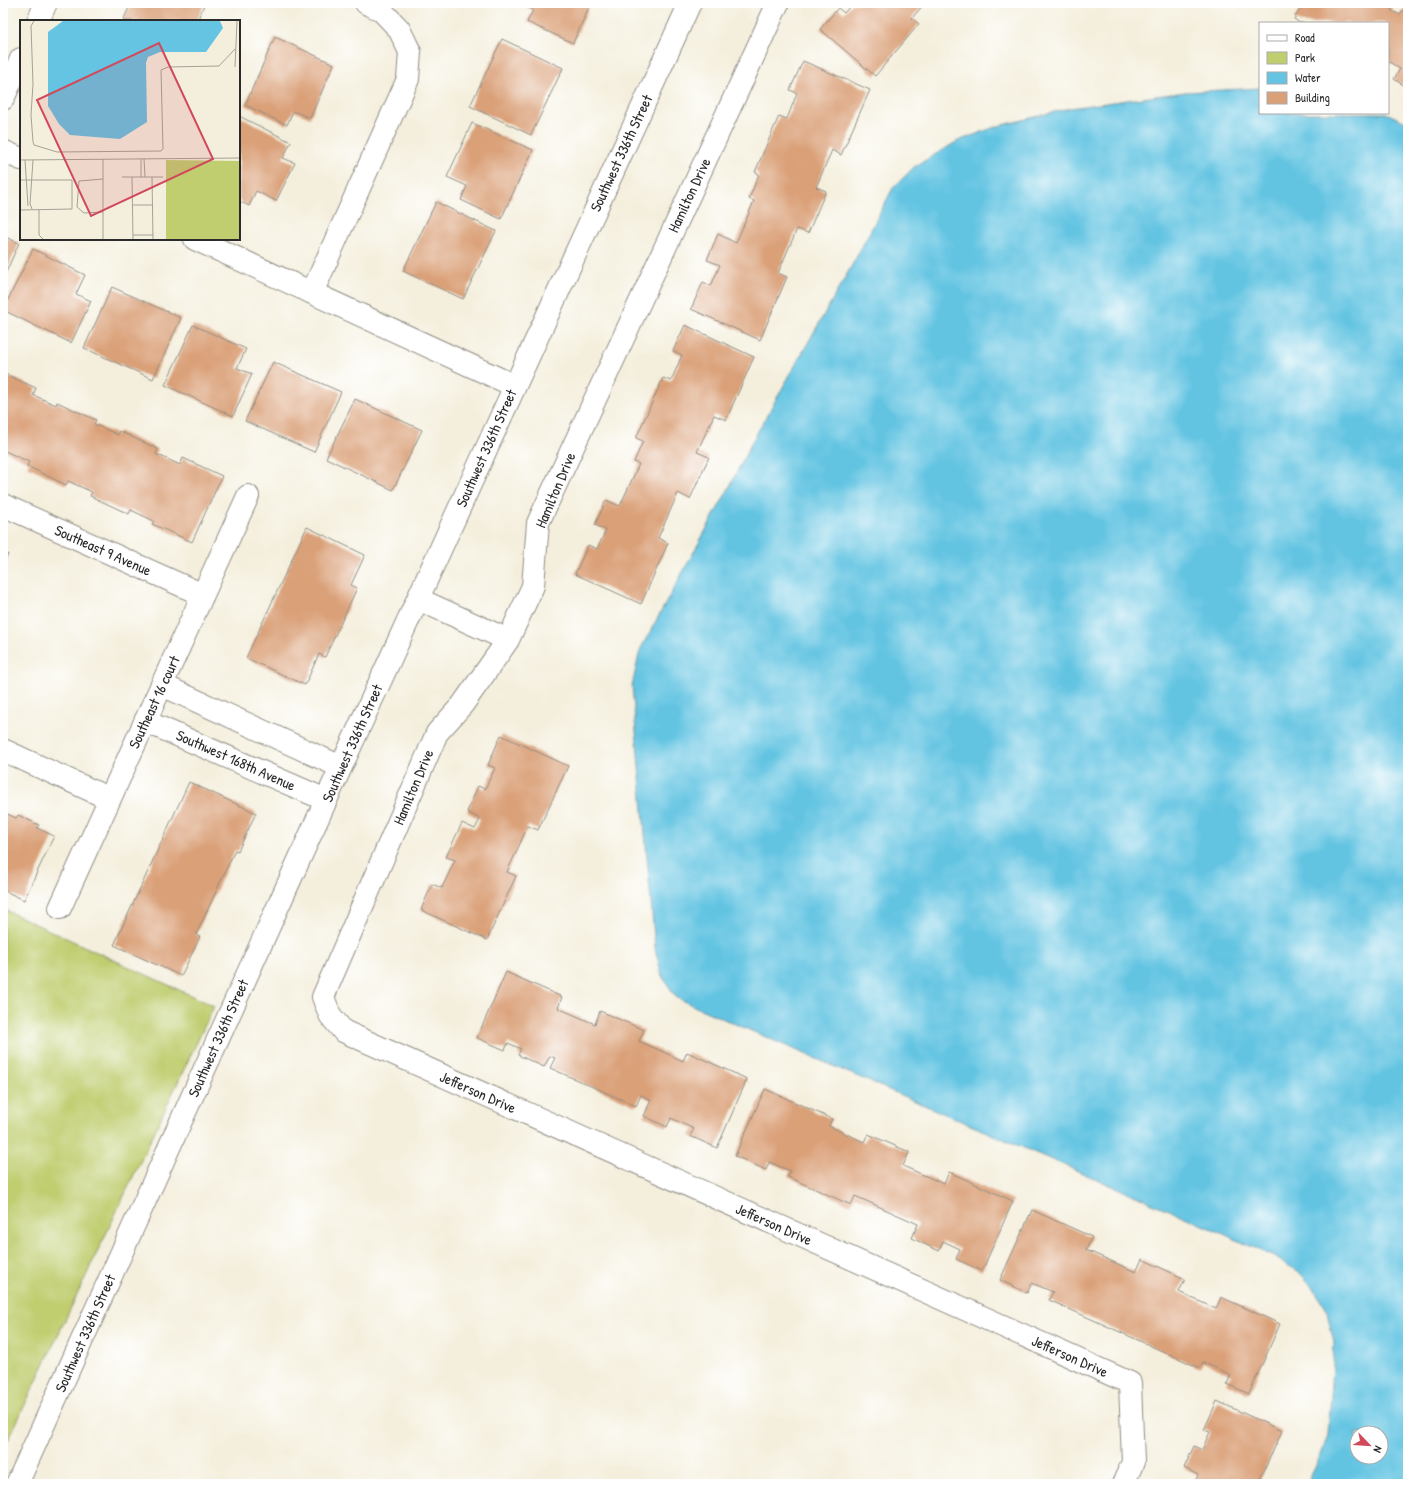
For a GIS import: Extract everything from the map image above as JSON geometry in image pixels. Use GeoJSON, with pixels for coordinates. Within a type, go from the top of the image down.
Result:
{"type":"FeatureCollection","features":[{"type":"Feature","properties":{"kind":"street"},"geometry":{"type":"LineString","coordinates":[[38,20],[46,3]]}},
{"type":"Feature","properties":{"kind":"street"},"geometry":{"type":"LineString","coordinates":[[312,293],[408,79],[410,52],[399,29],[381,10],[366,3]]}},
{"type":"Feature","properties":{"kind":"street","name":"Southwest 336th Street"},"geometry":{"type":"LineString","coordinates":[[17,1484],[326,800],[690,3]]}},
{"type":"Feature","properties":{"kind":"street","name":"Hamilton Drive"},"geometry":{"type":"LineString","coordinates":[[330,1015],[323,997],[437,733],[463,704],[508,640],[533,586],[538,523],[778,3]]}},
{"type":"Feature","properties":{"kind":"street"},"geometry":{"type":"LineString","coordinates":[[3,99],[20,61]]}},
{"type":"Feature","properties":{"kind":"street"},"geometry":{"type":"LineString","coordinates":[[3,151],[20,159]]}},
{"type":"Feature","properties":{"kind":"street"},"geometry":{"type":"LineString","coordinates":[[197,240],[515,386]]}},
{"type":"Feature","properties":{"kind":"street","name":"Southeast 16 court"},"geometry":{"type":"LineString","coordinates":[[60,908],[248,496]]}},
{"type":"Feature","properties":{"kind":"street","name":"Southeast 9 Avenue"},"geometry":{"type":"LineString","coordinates":[[3,505],[203,594]]}},
{"type":"Feature","properties":{"kind":"street"},"geometry":{"type":"LineString","coordinates":[[418,599],[508,640]]}},
{"type":"Feature","properties":{"kind":"street"},"geometry":{"type":"LineString","coordinates":[[162,686],[341,767]]}},
{"type":"Feature","properties":{"kind":"street","name":"Southwest 168th Avenue"},"geometry":{"type":"LineString","coordinates":[[145,721],[326,800]]}},
{"type":"Feature","properties":{"kind":"street"},"geometry":{"type":"LineString","coordinates":[[3,750],[110,799]]}},
{"type":"Feature","properties":{"kind":"street","name":"Jefferson Drive"},"geometry":{"type":"LineString","coordinates":[[330,1015],[343,1031],[1130,1383],[1133,1462],[1123,1484]]}},
{"type":"Feature","properties":{"kind":"green space"},"geometry":{"type":"Polygon","coordinates":[[[3,909],[214,1006],[3,1451],[3,909]]]}},
{"type":"Feature","properties":{"kind":"water"},"geometry":{"type":"Polygon","coordinates":[[[1259,88],[1259,114],[1388,114],[1408,123],[1408,1484],[1307,1484],[1321,1455],[1328,1435],[1334,1343],[1327,1311],[1314,1288],[1298,1271],[1274,1257],[1215,1230],[698,1008],[676,997],[662,976],[655,948],[632,686],[640,650],[729,488],[753,440],[856,258],[893,188],[914,167],[958,141],[995,127],[1070,108],[1185,92],[1259,88]]]}},
{"type":"Feature","properties":{"kind":"building"},"geometry":{"type":"Polygon","coordinates":[[[131,3],[199,3],[204,5],[197,20],[123,20],[131,3]]]}},
{"type":"Feature","properties":{"kind":"building"},"geometry":{"type":"Polygon","coordinates":[[[518,3],[591,3],[573,43],[527,22],[533,10],[518,3]]]}},
{"type":"Feature","properties":{"kind":"building"},"geometry":{"type":"Polygon","coordinates":[[[853,3],[925,3],[912,18],[919,24],[875,76],[820,29],[838,8],[844,13],[853,3]]]}},
{"type":"Feature","properties":{"kind":"building"},"geometry":{"type":"Polygon","coordinates":[[[1304,3],[1395,3],[1391,10],[1400,15],[1408,3],[1408,88],[1394,79],[1400,69],[1389,62],[1389,22],[1298,22],[1294,19],[1304,3]]]}},
{"type":"Feature","properties":{"kind":"building"},"geometry":{"type":"Polygon","coordinates":[[[275,37],[334,64],[310,118],[293,111],[287,125],[245,105],[275,37]]]}},
{"type":"Feature","properties":{"kind":"building"},"geometry":{"type":"Polygon","coordinates":[[[502,39],[563,68],[531,135],[470,106],[502,39]]]}},
{"type":"Feature","properties":{"kind":"building"},"geometry":{"type":"Polygon","coordinates":[[[803,61],[870,90],[841,155],[832,150],[816,187],[826,191],[808,233],[797,229],[778,273],[787,277],[760,340],[691,309],[703,282],[711,286],[720,265],[707,260],[718,234],[736,243],[754,201],[749,199],[759,174],[755,172],[779,116],[787,119],[797,93],[790,90],[803,61]]]}},
{"type":"Feature","properties":{"kind":"building"},"geometry":{"type":"Polygon","coordinates":[[[240,116],[291,142],[283,158],[295,163],[276,201],[256,191],[249,206],[240,202],[240,116]]]}},
{"type":"Feature","properties":{"kind":"building"},"geometry":{"type":"Polygon","coordinates":[[[472,123],[533,150],[501,219],[461,200],[467,186],[447,177],[472,123]]]}},
{"type":"Feature","properties":{"kind":"building"},"geometry":{"type":"Polygon","coordinates":[[[436,202],[496,231],[463,299],[403,271],[436,202]]]}},
{"type":"Feature","properties":{"kind":"building"},"geometry":{"type":"Polygon","coordinates":[[[3,236],[19,243],[3,279],[3,236]]]}},
{"type":"Feature","properties":{"kind":"building"},"geometry":{"type":"Polygon","coordinates":[[[33,249],[85,275],[76,294],[91,301],[71,343],[3,310],[33,249]]]}},
{"type":"Feature","properties":{"kind":"building"},"geometry":{"type":"Polygon","coordinates":[[[112,287],[181,318],[153,379],[84,348],[112,287]]]}},
{"type":"Feature","properties":{"kind":"building"},"geometry":{"type":"Polygon","coordinates":[[[193,325],[246,349],[237,368],[252,374],[233,416],[165,385],[193,325]]]}},
{"type":"Feature","properties":{"kind":"building"},"geometry":{"type":"Polygon","coordinates":[[[685,325],[754,357],[726,420],[714,415],[697,452],[709,457],[690,499],[678,493],[658,538],[668,543],[641,604],[575,574],[588,545],[597,549],[606,530],[595,525],[606,500],[620,506],[639,464],[634,462],[643,441],[636,438],[663,378],[671,381],[682,355],[673,351],[685,325]]]}},
{"type":"Feature","properties":{"kind":"building"},"geometry":{"type":"Polygon","coordinates":[[[273,362],[341,392],[314,452],[245,421],[273,362]]]}},
{"type":"Feature","properties":{"kind":"building"},"geometry":{"type":"Polygon","coordinates":[[[3,373],[36,388],[33,395],[56,405],[57,402],[96,420],[94,424],[118,435],[119,431],[158,449],[156,454],[180,465],[183,458],[222,476],[192,542],[152,524],[154,521],[131,510],[129,514],[90,496],[92,492],[68,481],[66,485],[27,466],[29,462],[5,451],[3,456],[3,373]]]}},
{"type":"Feature","properties":{"kind":"building"},"geometry":{"type":"Polygon","coordinates":[[[355,399],[422,430],[393,490],[326,458],[355,399]]]}},
{"type":"Feature","properties":{"kind":"building"},"geometry":{"type":"Polygon","coordinates":[[[307,527],[365,555],[351,585],[357,588],[325,657],[319,654],[305,685],[246,658],[307,527]]]}},
{"type":"Feature","properties":{"kind":"building"},"geometry":{"type":"Polygon","coordinates":[[[3,551],[8,554],[3,566],[3,551]]]}},
{"type":"Feature","properties":{"kind":"building"},"geometry":{"type":"Polygon","coordinates":[[[501,735],[568,766],[538,830],[528,826],[507,872],[516,876],[487,940],[421,910],[432,884],[442,888],[455,860],[446,857],[462,823],[475,829],[480,819],[467,812],[478,786],[485,789],[495,768],[488,765],[501,735]]]}},
{"type":"Feature","properties":{"kind":"building"},"geometry":{"type":"Polygon","coordinates":[[[189,782],[256,813],[238,851],[235,850],[196,935],[200,937],[181,976],[114,945],[189,782]]]}},
{"type":"Feature","properties":{"kind":"building"},"geometry":{"type":"Polygon","coordinates":[[[3,812],[16,818],[18,815],[39,825],[37,828],[54,836],[24,900],[3,890],[3,812]]]}},
{"type":"Feature","properties":{"kind":"building"},"geometry":{"type":"Polygon","coordinates":[[[506,972],[562,997],[558,1008],[595,1024],[600,1011],[644,1030],[639,1041],[683,1061],[687,1052],[747,1079],[717,1148],[690,1136],[694,1129],[671,1118],[667,1127],[644,1116],[651,1100],[641,1095],[636,1106],[550,1068],[555,1058],[550,1056],[544,1067],[518,1055],[521,1049],[508,1043],[505,1050],[477,1038],[506,972]]]}},
{"type":"Feature","properties":{"kind":"building"},"geometry":{"type":"Polygon","coordinates":[[[765,1089],[832,1119],[829,1126],[864,1142],[868,1134],[909,1152],[903,1166],[944,1184],[949,1172],[1013,1201],[982,1271],[956,1259],[960,1249],[943,1241],[939,1251],[912,1238],[918,1224],[855,1196],[851,1205],[788,1177],[790,1171],[769,1162],[766,1170],[735,1156],[765,1089]]]}},
{"type":"Feature","properties":{"kind":"building"},"geometry":{"type":"Polygon","coordinates":[[[1032,1210],[1092,1237],[1086,1250],[1136,1272],[1142,1259],[1185,1279],[1179,1292],[1216,1309],[1221,1297],[1280,1324],[1249,1394],[1227,1384],[1231,1375],[1203,1362],[1200,1368],[1049,1300],[1053,1292],[1032,1283],[1027,1293],[1000,1280],[1032,1210]]]}},
{"type":"Feature","properties":{"kind":"building"},"geometry":{"type":"Polygon","coordinates":[[[1217,1401],[1282,1431],[1258,1484],[1194,1484],[1198,1475],[1184,1468],[1194,1446],[1202,1450],[1210,1432],[1204,1430],[1217,1401]]]}}]}
